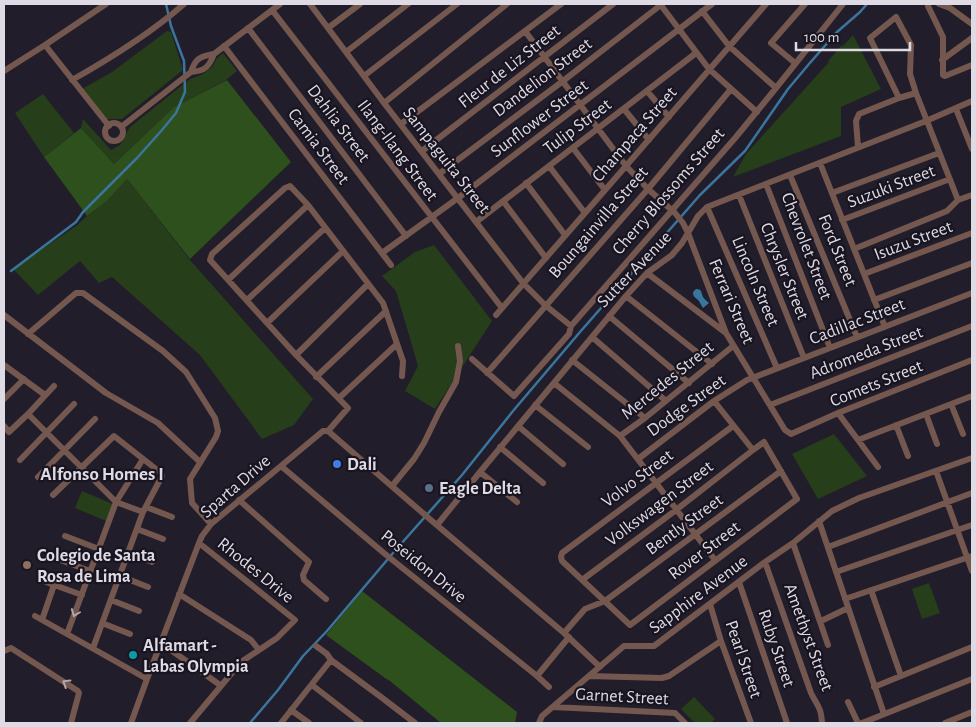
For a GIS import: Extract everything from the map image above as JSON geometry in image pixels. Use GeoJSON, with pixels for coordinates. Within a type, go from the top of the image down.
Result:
{"type":"FeatureCollection","features":[{"type":"Feature","properties":{"kind":"street"},"geometry":{"type":"LineString","coordinates":[[4,71],[106,4]]}},
{"type":"Feature","properties":{"kind":"street"},"geometry":{"type":"LineString","coordinates":[[190,73],[194,63],[204,56],[214,54],[280,4]]}},
{"type":"Feature","properties":{"kind":"street","name":"Sampaguita Street"},"geometry":{"type":"LineString","coordinates":[[310,4],[523,283],[571,326]]}},
{"type":"Feature","properties":{"kind":"street"},"geometry":{"type":"LineString","coordinates":[[328,28],[360,4]]}},
{"type":"Feature","properties":{"kind":"street"},"geometry":{"type":"LineString","coordinates":[[346,52],[408,4]]}},
{"type":"Feature","properties":{"kind":"street"},"geometry":{"type":"LineString","coordinates":[[364,76],[457,4]]}},
{"type":"Feature","properties":{"kind":"street"},"geometry":{"type":"LineString","coordinates":[[493,4],[499,10]]}},
{"type":"Feature","properties":{"kind":"street"},"geometry":{"type":"LineString","coordinates":[[384,102],[507,4]]}},
{"type":"Feature","properties":{"kind":"street"},"geometry":{"type":"LineString","coordinates":[[401,124],[561,4]]}},
{"type":"Feature","properties":{"kind":"street","name":"Fleur de Liz Street"},"geometry":{"type":"LineString","coordinates":[[422,152],[613,4]]}},
{"type":"Feature","properties":{"kind":"street"},"geometry":{"type":"LineString","coordinates":[[661,4],[709,69],[757,112]]}},
{"type":"Feature","properties":{"kind":"street","name":"Dandelion Street"},"geometry":{"type":"LineString","coordinates":[[440,174],[661,4]]}},
{"type":"Feature","properties":{"kind":"street","name":"Sunflower Street"},"geometry":{"type":"LineString","coordinates":[[382,253],[458,198],[712,4]]}},
{"type":"Feature","properties":{"kind":"street","name":"Champaca Street"},"geometry":{"type":"LineString","coordinates":[[496,315],[766,4]]}},
{"type":"Feature","properties":{"kind":"street"},"geometry":{"type":"LineString","coordinates":[[795,63],[770,43],[805,4]]}},
{"type":"Feature","properties":{"kind":"street"},"geometry":{"type":"LineString","coordinates":[[928,4],[943,37],[942,74],[944,76],[972,65]]}},
{"type":"Feature","properties":{"kind":"street"},"geometry":{"type":"LineString","coordinates":[[939,4],[950,8],[972,24]]}},
{"type":"Feature","properties":{"kind":"street","name":"Cherry Blossoms Street"},"geometry":{"type":"LineString","coordinates":[[488,373],[514,396],[569,334],[571,326],[674,211],[757,112],[840,5]]}},
{"type":"Feature","properties":{"kind":"street"},"geometry":{"type":"LineString","coordinates":[[72,80],[150,32],[182,6]]}},
{"type":"Feature","properties":{"kind":"street","name":"Ilang-Ilang Street"},"geometry":{"type":"LineString","coordinates":[[272,10],[502,308]]}},
{"type":"Feature","properties":{"kind":"street"},"geometry":{"type":"LineString","coordinates":[[702,12],[729,46],[776,88]]}},
{"type":"Feature","properties":{"kind":"street"},"geometry":{"type":"LineString","coordinates":[[899,98],[870,38],[896,17],[911,45],[910,74],[916,93],[958,200]]}},
{"type":"Feature","properties":{"kind":"street","name":"Dahlia Street"},"geometry":{"type":"LineString","coordinates":[[248,28],[406,236]]}},
{"type":"Feature","properties":{"kind":"street","name":"Ferrari Street"},"geometry":{"type":"LineString","coordinates":[[525,31],[626,166],[648,189],[674,211],[683,223],[726,333],[785,430],[791,434]]}},
{"type":"Feature","properties":{"kind":"street"},"geometry":{"type":"LineString","coordinates":[[942,60],[972,38]]}},
{"type":"Feature","properties":{"kind":"street"},"geometry":{"type":"LineString","coordinates":[[45,45],[109,126]]}},
{"type":"Feature","properties":{"kind":"street","name":"Camia Street"},"geometry":{"type":"LineString","coordinates":[[224,46],[390,265]]}},
{"type":"Feature","properties":{"kind":"street","name":"Tulip Street"},"geometry":{"type":"LineString","coordinates":[[476,222],[696,53]]}},
{"type":"Feature","properties":{"kind":"street"},"geometry":{"type":"LineString","coordinates":[[121,127],[190,73],[200,71],[211,63],[214,54]]}},
{"type":"Feature","properties":{"kind":"street","name":"Boungainvilla Street"},"geometry":{"type":"LineString","coordinates":[[488,373],[648,189],[731,89]]}},
{"type":"Feature","properties":{"kind":"street"},"geometry":{"type":"LineString","coordinates":[[647,91],[668,117]]}},
{"type":"Feature","properties":{"kind":"street"},"geometry":{"type":"LineString","coordinates":[[858,147],[856,121],[859,114],[916,93]]}},
{"type":"Feature","properties":{"kind":"street"},"geometry":{"type":"LineString","coordinates":[[707,207],[972,102]]}},
{"type":"Feature","properties":{"kind":"street"},"geometry":{"type":"LineString","coordinates":[[624,109],[649,140]]}},
{"type":"Feature","properties":{"kind":"street"},"geometry":{"type":"LineString","coordinates":[[956,109],[972,148]]}},
{"type":"Feature","properties":{"kind":"street"},"geometry":{"type":"LineString","coordinates":[[115,124],[121,127],[123,134],[119,140],[112,141],[106,136],[109,126],[115,124]]}},
{"type":"Feature","properties":{"kind":"street"},"geometry":{"type":"LineString","coordinates":[[573,148],[605,190]]}},
{"type":"Feature","properties":{"kind":"street"},"geometry":{"type":"LineString","coordinates":[[832,193],[939,152]]}},
{"type":"Feature","properties":{"kind":"street"},"geometry":{"type":"LineString","coordinates":[[820,163],[885,327]]}},
{"type":"Feature","properties":{"kind":"street"},"geometry":{"type":"LineString","coordinates":[[548,166],[585,212]]}},
{"type":"Feature","properties":{"kind":"street","name":"Ford Street"},"geometry":{"type":"LineString","coordinates":[[790,175],[857,337]]}},
{"type":"Feature","properties":{"kind":"street","name":"Suzuki Street"},"geometry":{"type":"LineString","coordinates":[[842,220],[950,179]]}},
{"type":"Feature","properties":{"kind":"street"},"geometry":{"type":"LineString","coordinates":[[526,184],[565,235]]}},
{"type":"Feature","properties":{"kind":"street","name":"Chevrolet Street"},"geometry":{"type":"LineString","coordinates":[[766,184],[830,348]]}},
{"type":"Feature","properties":{"kind":"street"},"geometry":{"type":"LineString","coordinates":[[397,344],[339,398],[316,377],[210,260],[212,254],[285,188],[290,186],[308,205],[383,303],[403,361],[402,376]]}},
{"type":"Feature","properties":{"kind":"street","name":"Chrysler Street"},"geometry":{"type":"LineString","coordinates":[[739,195],[804,358]]}},
{"type":"Feature","properties":{"kind":"street"},"geometry":{"type":"LineString","coordinates":[[854,249],[947,211],[958,200],[972,195]]}},
{"type":"Feature","properties":{"kind":"street"},"geometry":{"type":"LineString","coordinates":[[503,201],[546,258]]}},
{"type":"Feature","properties":{"kind":"street"},"geometry":{"type":"LineString","coordinates":[[228,280],[308,205]]}},
{"type":"Feature","properties":{"kind":"street","name":"Sutter Avenue"},"geometry":{"type":"LineString","coordinates":[[435,523],[480,472],[626,296],[647,273],[672,255],[682,243],[698,216],[707,207]]}},
{"type":"Feature","properties":{"kind":"street","name":"Lincoln Street"},"geometry":{"type":"LineString","coordinates":[[707,207],[777,368]]}},
{"type":"Feature","properties":{"kind":"street"},"geometry":{"type":"LineString","coordinates":[[247,300],[325,228]]}},
{"type":"Feature","properties":{"kind":"street","name":"Isuzu Street"},"geometry":{"type":"LineString","coordinates":[[864,274],[972,233]]}},
{"type":"Feature","properties":{"kind":"street"},"geometry":{"type":"LineString","coordinates":[[267,323],[342,251]]}},
{"type":"Feature","properties":{"kind":"street"},"geometry":{"type":"LineString","coordinates":[[874,300],[972,263]]}},
{"type":"Feature","properties":{"kind":"street"},"geometry":{"type":"LineString","coordinates":[[647,273],[726,333]]}},
{"type":"Feature","properties":{"kind":"street"},"geometry":{"type":"LineString","coordinates":[[296,355],[368,284]]}},
{"type":"Feature","properties":{"kind":"street"},"geometry":{"type":"LineString","coordinates":[[28,334],[76,293],[83,293],[163,351],[186,372],[215,418],[218,431],[190,479],[192,503],[211,524]]}},
{"type":"Feature","properties":{"kind":"street","name":"Cadillac Street"},"geometry":{"type":"LineString","coordinates":[[753,378],[972,293]]}},
{"type":"Feature","properties":{"kind":"street"},"geometry":{"type":"LineString","coordinates":[[626,296],[712,364]]}},
{"type":"Feature","properties":{"kind":"street"},"geometry":{"type":"LineString","coordinates":[[316,377],[386,311]]}},
{"type":"Feature","properties":{"kind":"street"},"geometry":{"type":"LineString","coordinates":[[4,315],[106,393],[158,423],[200,462]]}},
{"type":"Feature","properties":{"kind":"street"},"geometry":{"type":"LineString","coordinates":[[609,316],[689,383]]}},
{"type":"Feature","properties":{"kind":"street","name":"Adromeda Street"},"geometry":{"type":"LineString","coordinates":[[770,405],[972,326]]}},
{"type":"Feature","properties":{"kind":"street"},"geometry":{"type":"LineString","coordinates":[[592,336],[666,401]]}},
{"type":"Feature","properties":{"kind":"street"},"geometry":{"type":"LineString","coordinates":[[392,486],[414,459],[424,443],[456,382],[460,361],[458,346]]}},
{"type":"Feature","properties":{"kind":"street","name":"Mercedes Street"},"geometry":{"type":"LineString","coordinates":[[620,436],[689,383],[733,346]]}},
{"type":"Feature","properties":{"kind":"street"},"geometry":{"type":"LineString","coordinates":[[472,359],[488,373]]}},
{"type":"Feature","properties":{"kind":"street"},"geometry":{"type":"LineString","coordinates":[[572,360],[645,418]]}},
{"type":"Feature","properties":{"kind":"street","name":"Comets Street"},"geometry":{"type":"LineString","coordinates":[[791,434],[838,413],[972,360]]}},
{"type":"Feature","properties":{"kind":"street"},"geometry":{"type":"LineString","coordinates":[[4,365],[45,395]]}},
{"type":"Feature","properties":{"kind":"street","name":"Dodge Street"},"geometry":{"type":"LineString","coordinates":[[638,459],[714,401],[753,378]]}},
{"type":"Feature","properties":{"kind":"street"},"geometry":{"type":"LineString","coordinates":[[4,399],[24,379]]}},
{"type":"Feature","properties":{"kind":"street"},"geometry":{"type":"LineString","coordinates":[[554,383],[620,436],[715,560]]}},
{"type":"Feature","properties":{"kind":"street"},"geometry":{"type":"LineString","coordinates":[[4,426],[9,432],[54,386]]}},
{"type":"Feature","properties":{"kind":"street"},"geometry":{"type":"LineString","coordinates":[[858,440],[972,396]]}},
{"type":"Feature","properties":{"kind":"street","name":"Sparta Drive"},"geometry":{"type":"LineString","coordinates":[[131,723],[202,536],[211,524],[239,500],[323,431],[328,431],[348,408],[339,398]]}},
{"type":"Feature","properties":{"kind":"street"},"geometry":{"type":"LineString","coordinates":[[714,401],[753,450],[764,442],[781,471]]}},
{"type":"Feature","properties":{"kind":"street"},"geometry":{"type":"LineString","coordinates":[[20,460],[74,404]]}},
{"type":"Feature","properties":{"kind":"street"},"geometry":{"type":"LineString","coordinates":[[951,404],[963,434]]}},
{"type":"Feature","properties":{"kind":"street"},"geometry":{"type":"LineString","coordinates":[[535,405],[588,446]]}},
{"type":"Feature","properties":{"kind":"street"},"geometry":{"type":"LineString","coordinates":[[838,413],[878,467]]}},
{"type":"Feature","properties":{"kind":"street"},"geometry":{"type":"LineString","coordinates":[[28,414],[116,502],[172,517]]}},
{"type":"Feature","properties":{"kind":"street"},"geometry":{"type":"LineString","coordinates":[[926,414],[938,444]]}},
{"type":"Feature","properties":{"kind":"street"},"geometry":{"type":"LineString","coordinates":[[38,477],[95,419]]}},
{"type":"Feature","properties":{"kind":"street"},"geometry":{"type":"LineString","coordinates":[[896,425],[908,456]]}},
{"type":"Feature","properties":{"kind":"street"},"geometry":{"type":"LineString","coordinates":[[518,426],[563,464]]}},
{"type":"Feature","properties":{"kind":"street","name":"Volvo Street"},"geometry":{"type":"LineString","coordinates":[[582,580],[562,561],[562,553],[733,426]]}},
{"type":"Feature","properties":{"kind":"street"},"geometry":{"type":"LineString","coordinates":[[328,431],[567,635],[600,667]]}},
{"type":"Feature","properties":{"kind":"street"},"geometry":{"type":"LineString","coordinates":[[53,494],[114,436],[162,473],[144,509],[93,648]]}},
{"type":"Feature","properties":{"kind":"street"},"geometry":{"type":"LineString","coordinates":[[500,447],[543,483]]}},
{"type":"Feature","properties":{"kind":"street","name":"Volkswagen Street"},"geometry":{"type":"LineString","coordinates":[[582,580],[753,450]]}},
{"type":"Feature","properties":{"kind":"street","name":"Sapphire Avenue"},"geometry":{"type":"LineString","coordinates":[[539,723],[542,716],[624,646],[654,646],[793,543],[832,511],[859,498],[972,458]]}},
{"type":"Feature","properties":{"kind":"street"},"geometry":{"type":"LineString","coordinates":[[67,634],[116,502],[143,459]]}},
{"type":"Feature","properties":{"kind":"street","name":"Poseidon Drive"},"geometry":{"type":"LineString","coordinates":[[281,466],[397,564],[549,687]]}},
{"type":"Feature","properties":{"kind":"street","name":"Rover Street"},"geometry":{"type":"LineString","coordinates":[[605,601],[630,625],[797,499],[781,471]]}},
{"type":"Feature","properties":{"kind":"street","name":"Bently Street"},"geometry":{"type":"LineString","coordinates":[[537,676],[585,609],[605,601],[781,471]]}},
{"type":"Feature","properties":{"kind":"street"},"geometry":{"type":"LineString","coordinates":[[936,471],[957,530],[970,557],[972,571]]}},
{"type":"Feature","properties":{"kind":"street"},"geometry":{"type":"LineString","coordinates":[[480,472],[518,502]]}},
{"type":"Feature","properties":{"kind":"street"},"geometry":{"type":"LineString","coordinates":[[828,547],[972,493]]}},
{"type":"Feature","properties":{"kind":"street"},"geometry":{"type":"LineString","coordinates":[[239,500],[309,562],[303,575],[304,580],[326,600]]}},
{"type":"Feature","properties":{"kind":"street"},"geometry":{"type":"LineString","coordinates":[[819,521],[884,714]]}},
{"type":"Feature","properties":{"kind":"street"},"geometry":{"type":"LineString","coordinates":[[836,572],[972,524]]}},
{"type":"Feature","properties":{"kind":"street"},"geometry":{"type":"LineString","coordinates":[[137,528],[164,539]]}},
{"type":"Feature","properties":{"kind":"street"},"geometry":{"type":"LineString","coordinates":[[65,536],[99,549]]}},
{"type":"Feature","properties":{"kind":"street","name":"Rhodes Drive"},"geometry":{"type":"LineString","coordinates":[[190,723],[241,662],[277,638],[295,620],[199,543]]}},
{"type":"Feature","properties":{"kind":"street"},"geometry":{"type":"LineString","coordinates":[[793,543],[828,645]]}},
{"type":"Feature","properties":{"kind":"street"},"geometry":{"type":"LineString","coordinates":[[128,553],[152,562]]}},
{"type":"Feature","properties":{"kind":"street"},"geometry":{"type":"LineString","coordinates":[[845,600],[970,557]]}},
{"type":"Feature","properties":{"kind":"street"},"geometry":{"type":"LineString","coordinates":[[55,558],[90,571]]}},
{"type":"Feature","properties":{"kind":"street","name":"Amethyst Street"},"geometry":{"type":"LineString","coordinates":[[765,562],[810,693],[820,708],[822,723]]}},
{"type":"Feature","properties":{"kind":"street"},"geometry":{"type":"LineString","coordinates":[[120,576],[148,588]]}},
{"type":"Feature","properties":{"kind":"street"},"geometry":{"type":"LineString","coordinates":[[582,580],[605,601]]}},
{"type":"Feature","properties":{"kind":"street"},"geometry":{"type":"LineString","coordinates":[[46,582],[82,595]]}},
{"type":"Feature","properties":{"kind":"street","name":"Ruby Street"},"geometry":{"type":"LineString","coordinates":[[739,582],[787,723]]}},
{"type":"Feature","properties":{"kind":"street"},"geometry":{"type":"LineString","coordinates":[[54,585],[39,618],[147,679]]}},
{"type":"Feature","properties":{"kind":"street"},"geometry":{"type":"LineString","coordinates":[[871,590],[901,676]]}},
{"type":"Feature","properties":{"kind":"street"},"geometry":{"type":"LineString","coordinates":[[179,594],[251,640],[259,650]]}},
{"type":"Feature","properties":{"kind":"street"},"geometry":{"type":"LineString","coordinates":[[110,600],[139,611]]}},
{"type":"Feature","properties":{"kind":"street","name":"Pearl Street"},"geometry":{"type":"LineString","coordinates":[[710,604],[721,641],[751,723]]}},
{"type":"Feature","properties":{"kind":"street"},"geometry":{"type":"LineString","coordinates":[[821,621],[848,608]]}},
{"type":"Feature","properties":{"kind":"street"},"geometry":{"type":"LineString","coordinates":[[102,623],[130,634]]}},
{"type":"Feature","properties":{"kind":"street"},"geometry":{"type":"LineString","coordinates":[[589,676],[662,678],[669,676],[721,641]]}},
{"type":"Feature","properties":{"kind":"street"},"geometry":{"type":"LineString","coordinates":[[161,643],[220,685]]}},
{"type":"Feature","properties":{"kind":"street"},"geometry":{"type":"LineString","coordinates":[[316,646],[327,654],[331,660],[415,723]]}},
{"type":"Feature","properties":{"kind":"street"},"geometry":{"type":"LineString","coordinates":[[874,687],[972,647]]}},
{"type":"Feature","properties":{"kind":"street"},"geometry":{"type":"LineString","coordinates":[[4,651],[11,648],[78,690],[79,693],[71,723]]}},
{"type":"Feature","properties":{"kind":"street"},"geometry":{"type":"LineString","coordinates":[[281,723],[331,660]]}},
{"type":"Feature","properties":{"kind":"street"},"geometry":{"type":"LineString","coordinates":[[862,723],[972,679]]}},
{"type":"Feature","properties":{"kind":"street"},"geometry":{"type":"LineString","coordinates":[[312,684],[361,723]]}},
{"type":"Feature","properties":{"kind":"street"},"geometry":{"type":"LineString","coordinates":[[848,702],[858,723]]}},
{"type":"Feature","properties":{"kind":"street","name":"Garnet Street"},"geometry":{"type":"LineString","coordinates":[[553,707],[676,713],[685,723]]}},
{"type":"Feature","properties":{"kind":"street"},"geometry":{"type":"LineString","coordinates":[[291,710],[309,723]]}},
{"type":"Feature","properties":{"kind":"street"},"geometry":{"type":"LineString","coordinates":[[945,723],[972,712]]}},
{"type":"Feature","properties":{"kind":"green space"},"geometry":{"type":"Polygon","coordinates":[[[167,31],[171,32],[183,70],[122,119],[106,119],[82,89],[112,72],[167,31]]]}},
{"type":"Feature","properties":{"kind":"green space"},"geometry":{"type":"Polygon","coordinates":[[[853,35],[881,89],[841,107],[841,136],[733,177],[746,154],[853,35]]]}},
{"type":"Feature","properties":{"kind":"green space"},"geometry":{"type":"Polygon","coordinates":[[[223,53],[237,71],[226,80],[174,107],[114,164],[81,128],[83,119],[111,150],[120,145],[130,127],[190,79],[203,74],[212,67],[217,58],[223,53]]]}},
{"type":"Feature","properties":{"kind":"green space"},"geometry":{"type":"Polygon","coordinates":[[[227,80],[291,162],[190,259],[127,179],[107,201],[87,216],[44,157],[81,128],[114,164],[174,107],[227,80]]]}},
{"type":"Feature","properties":{"kind":"green space"},"geometry":{"type":"Polygon","coordinates":[[[43,94],[74,133],[44,157],[15,113],[43,94]]]}},
{"type":"Feature","properties":{"kind":"green space"},"geometry":{"type":"Polygon","coordinates":[[[127,179],[190,260],[313,399],[294,425],[262,439],[200,355],[112,277],[99,283],[80,261],[38,295],[13,269],[76,226],[107,201],[127,179]]]}},
{"type":"Feature","properties":{"kind":"green space"},"geometry":{"type":"Polygon","coordinates":[[[434,245],[492,321],[435,409],[405,391],[418,366],[396,291],[382,276],[415,252],[434,245]]]}},
{"type":"Feature","properties":{"kind":"green space"},"geometry":{"type":"Polygon","coordinates":[[[834,434],[867,476],[818,499],[792,454],[834,434]]]}},
{"type":"Feature","properties":{"kind":"green space"},"geometry":{"type":"Polygon","coordinates":[[[82,491],[113,504],[106,521],[75,508],[82,491]]]}},
{"type":"Feature","properties":{"kind":"green space"},"geometry":{"type":"Polygon","coordinates":[[[929,583],[940,613],[922,619],[912,589],[929,583]]]}},
{"type":"Feature","properties":{"kind":"green space"},"geometry":{"type":"Polygon","coordinates":[[[362,591],[517,712],[515,723],[441,723],[390,681],[326,635],[362,591]]]}},
{"type":"Feature","properties":{"kind":"green space"},"geometry":{"type":"Polygon","coordinates":[[[694,697],[715,719],[711,723],[695,723],[681,709],[694,697]]]}},
{"type":"Feature","properties":{"kind":"water"},"geometry":{"type":"Polygon","coordinates":[[[696,289],[700,290],[703,298],[709,303],[703,308],[693,295],[696,289]]]}},
{"type":"Feature","properties":{"kind":"waterway"},"geometry":{"type":"LineString","coordinates":[[11,271],[76,222],[83,212],[137,158],[176,113],[185,92],[184,61],[171,26],[166,4]]}},
{"type":"Feature","properties":{"kind":"waterway"},"geometry":{"type":"LineString","coordinates":[[250,723],[303,656],[327,631],[462,475],[580,332],[700,195],[745,151],[788,89],[809,64],[837,32],[867,4]]}},
{"type":"Feature","properties":{"kind":"place","name":"Dali"},"geometry":{"type":"Point","coordinates":[337,464]}},
{"type":"Feature","properties":{"kind":"place","name":"Eagle Delta"},"geometry":{"type":"Point","coordinates":[429,488]}},
{"type":"Feature","properties":{"kind":"place","name":"Colegio de Santa Rosa de Lima"},"geometry":{"type":"Point","coordinates":[27,565]}},
{"type":"Feature","properties":{"kind":"place","name":"Alfamart - Labas Olympia"},"geometry":{"type":"Point","coordinates":[133,655]}},
{"type":"Feature","properties":{"kind":"district","name":"Alfonso Homes I"},"geometry":{"type":"Point","coordinates":[102,473]}}]}
